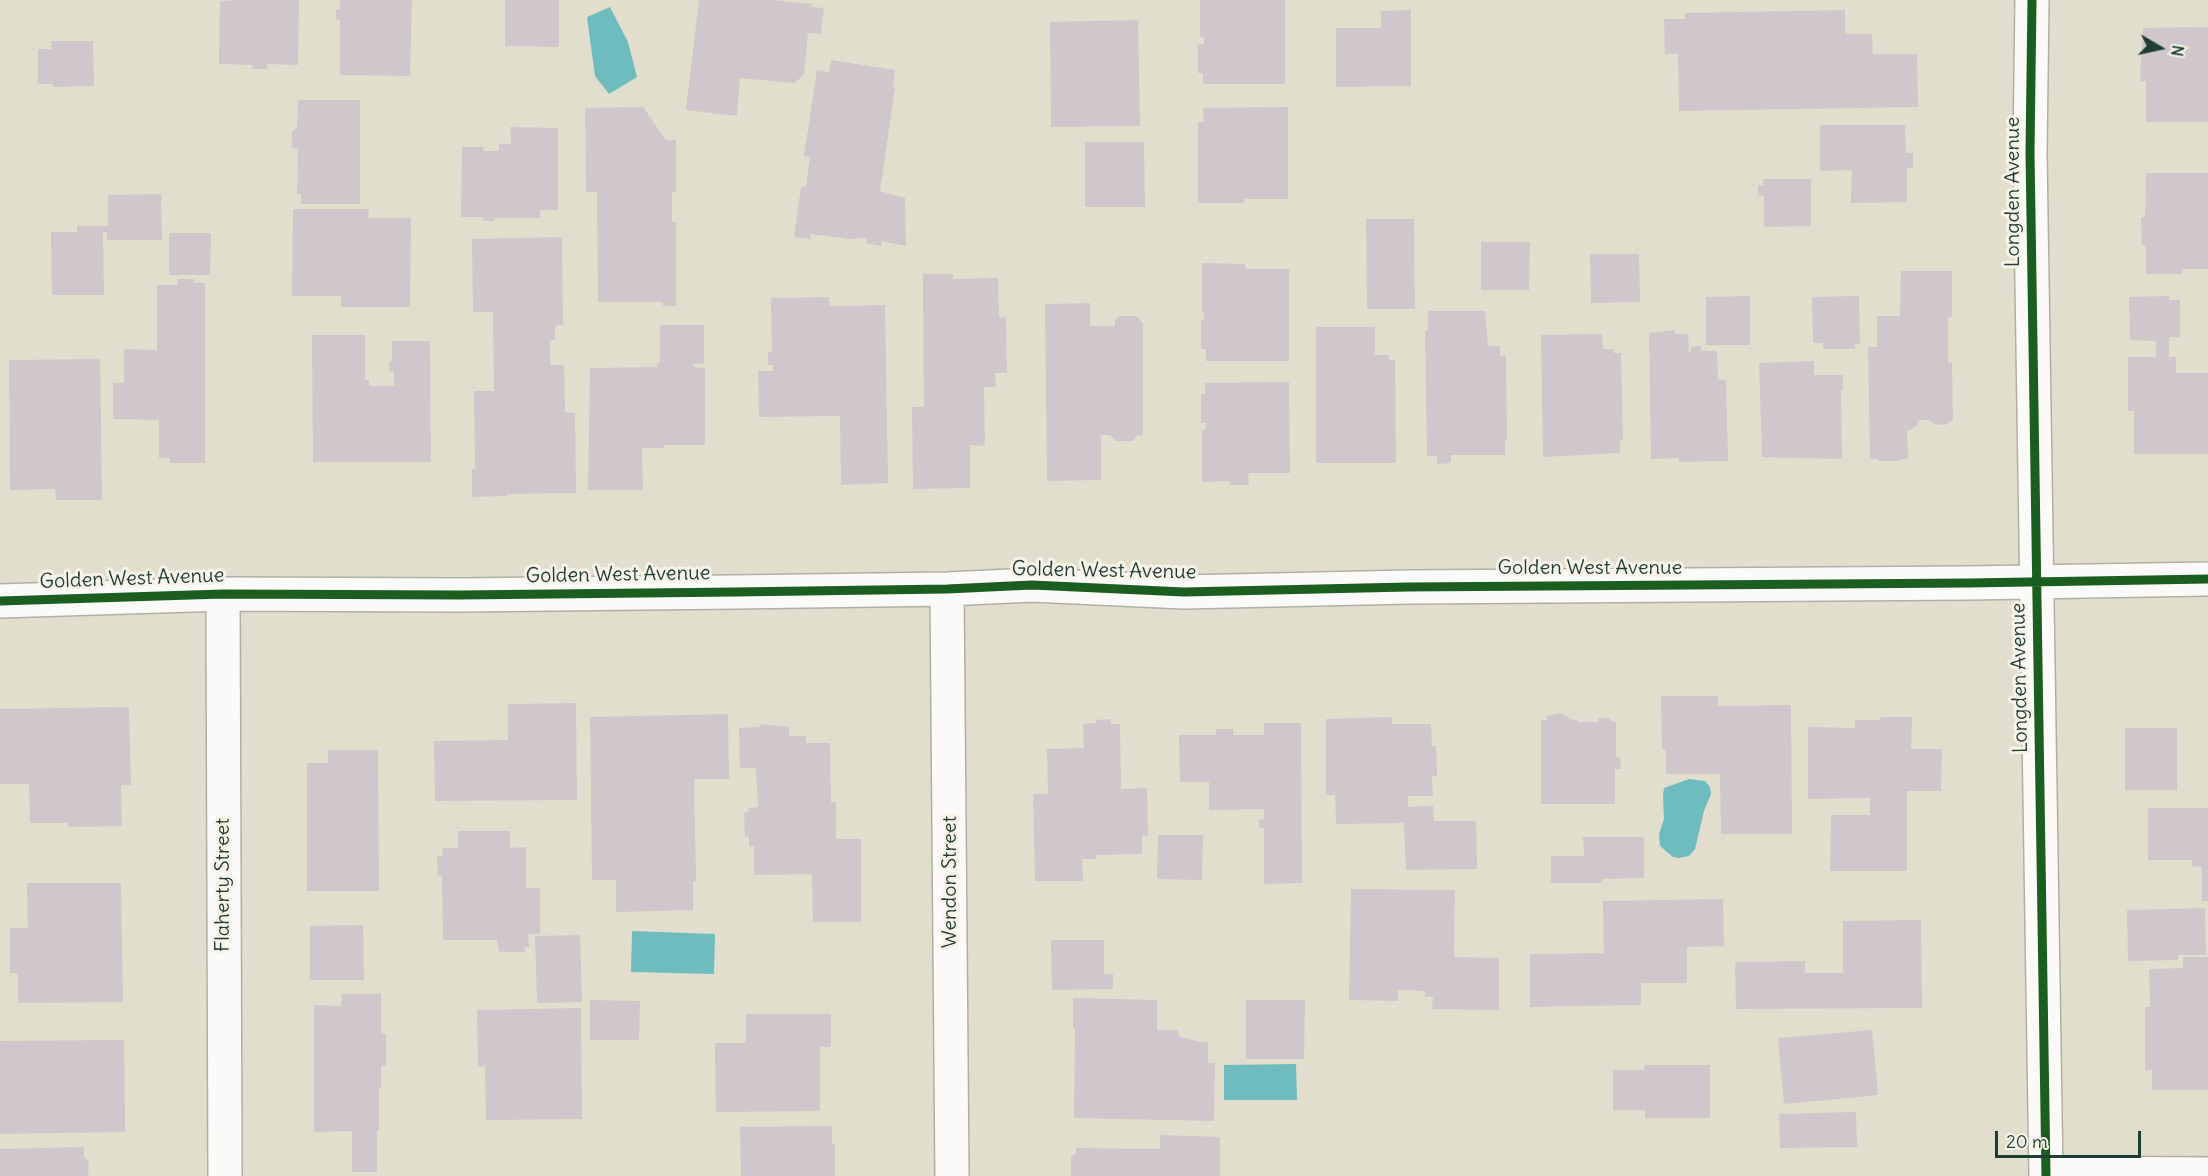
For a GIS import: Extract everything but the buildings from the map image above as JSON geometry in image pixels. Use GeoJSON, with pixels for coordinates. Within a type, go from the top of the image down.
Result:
{"type":"FeatureCollection","features":[{"type":"Feature","properties":{"kind":"street","name":"Longden Avenue"},"geometry":{"type":"LineString","coordinates":[[2032,0],[2030,153],[2046,1174]]}},
{"type":"Feature","properties":{"kind":"street","name":"Golden West Avenue"},"geometry":{"type":"LineString","coordinates":[[0,601],[223,594],[484,595],[948,589],[1032,585],[1184,592],[1408,587],[2208,579]]}},
{"type":"Feature","properties":{"kind":"street","name":"Wendon Street"},"geometry":{"type":"LineString","coordinates":[[948,589],[952,1176]]}},
{"type":"Feature","properties":{"kind":"street","name":"Flaherty Street"},"geometry":{"type":"LineString","coordinates":[[223,594],[225,1176]]}},
{"type":"Feature","properties":{"kind":"street"},"geometry":{"type":"LineString","coordinates":[[2046,1174],[2208,1174]]}},
{"type":"Feature","properties":{"kind":"water"},"geometry":{"type":"Polygon","coordinates":[[[610,7],[628,42],[637,77],[609,94],[595,76],[587,17],[610,7]]]}},
{"type":"Feature","properties":{"kind":"water"},"geometry":{"type":"Polygon","coordinates":[[[1689,779],[1705,781],[1710,787],[1711,794],[1704,811],[1695,849],[1689,856],[1679,858],[1673,857],[1660,846],[1659,834],[1664,819],[1663,795],[1664,788],[1689,779]]]}},
{"type":"Feature","properties":{"kind":"water"},"geometry":{"type":"Polygon","coordinates":[[[632,931],[715,934],[714,974],[631,972],[632,931]]]}},
{"type":"Feature","properties":{"kind":"water"},"geometry":{"type":"Polygon","coordinates":[[[1296,1064],[1297,1100],[1224,1100],[1224,1065],[1296,1064]]]}},
{"type":"Feature","properties":{"kind":"cycle path"},"geometry":{"type":"LineString","coordinates":[[2032,0],[2030,153],[2046,1176]]}},
{"type":"Feature","properties":{"kind":"cycle path"},"geometry":{"type":"LineString","coordinates":[[0,601],[223,594],[460,595],[735,592],[947,589],[1032,585],[1184,592],[1408,587],[2208,579]]}}]}
